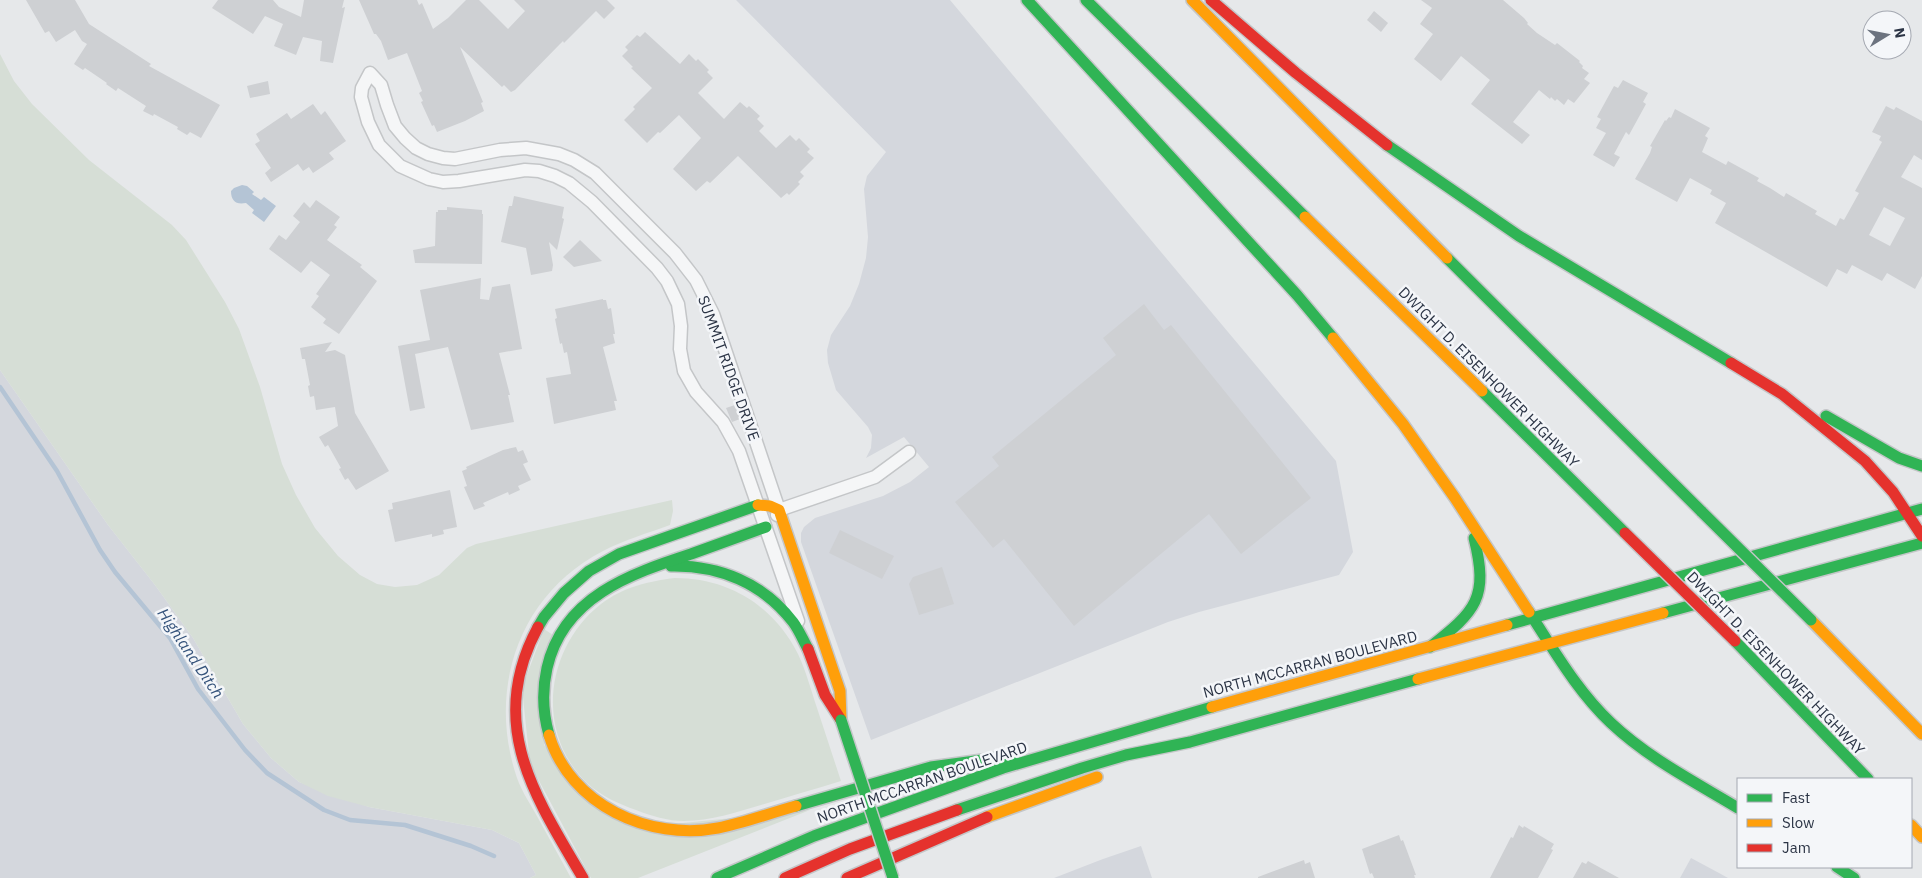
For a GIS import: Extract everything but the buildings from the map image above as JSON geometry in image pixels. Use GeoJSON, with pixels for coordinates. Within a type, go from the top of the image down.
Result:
{"type":"FeatureCollection","features":[{"type":"Feature","properties":{"kind":"main road"},"geometry":{"type":"LineString","coordinates":[[1027,0],[1297,295],[1403,424],[1455,498],[1571,677],[1610,722],[1639,747],[1737,807]]}},
{"type":"Feature","properties":{"kind":"main road","name":"DWIGHT D. EISENHOWER HIGHWAY"},"geometry":{"type":"LineString","coordinates":[[1086,0],[1735,641],[1867,778]]}},
{"type":"Feature","properties":{"kind":"main road"},"geometry":{"type":"LineString","coordinates":[[1192,0],[1416,228],[1811,620],[1922,734]]}},
{"type":"Feature","properties":{"kind":"main road"},"geometry":{"type":"LineString","coordinates":[[1211,0],[1340,109],[1443,186],[1519,236],[1782,394],[1807,405],[1899,458],[1922,466]]}},
{"type":"Feature","properties":{"kind":"main road"},"geometry":{"type":"LineString","coordinates":[[1782,394],[1864,462],[1893,492],[1922,536]]}},
{"type":"Feature","properties":{"kind":"main road"},"geometry":{"type":"LineString","coordinates":[[1430,647],[1462,619],[1477,601],[1482,588],[1482,573],[1474,538],[1455,498]]}},
{"type":"Feature","properties":{"kind":"main road"},"geometry":{"type":"LineString","coordinates":[[583,878],[534,790],[526,772],[516,735],[517,687],[525,653],[542,617],[554,602],[586,573],[602,562],[627,551],[758,506],[770,506],[779,510]]}},
{"type":"Feature","properties":{"kind":"main road","name":"NORTH MCCARRAN BOULEVARD"},"geometry":{"type":"LineString","coordinates":[[717,878],[814,836],[878,812],[1003,768],[1071,747],[1140,726],[1922,509]]}},
{"type":"Feature","properties":{"kind":"main road","name":"SUMMIT RIDGE DRIVE"},"geometry":{"type":"LineString","coordinates":[[779,510],[840,691],[841,720],[893,878]]}},
{"type":"Feature","properties":{"kind":"main road"},"geometry":{"type":"LineString","coordinates":[[766,527],[633,574],[613,584],[594,597],[567,622],[551,653],[545,674],[543,714],[547,733],[554,751],[575,784],[589,797],[621,817],[683,832],[701,831],[718,828],[930,767],[1071,747]]}},
{"type":"Feature","properties":{"kind":"main road"},"geometry":{"type":"LineString","coordinates":[[785,878],[850,849],[923,822],[1126,754],[1190,742],[1922,543]]}},
{"type":"Feature","properties":{"kind":"main road"},"geometry":{"type":"LineString","coordinates":[[633,574],[668,566],[684,565],[715,570],[732,576],[750,584],[782,610],[793,622],[808,649]]}},
{"type":"Feature","properties":{"kind":"main road","name":"SUMMIT RIDGE DRIVE"},"geometry":{"type":"LineString","coordinates":[[808,649],[823,696],[829,707],[841,720]]}},
{"type":"Feature","properties":{"kind":"main road"},"geometry":{"type":"LineString","coordinates":[[847,878],[993,815],[1190,742]]}},
{"type":"Feature","properties":{"kind":"main road"},"geometry":{"type":"LineString","coordinates":[[1912,826],[1922,837]]}},
{"type":"Feature","properties":{"kind":"main road"},"geometry":{"type":"LineString","coordinates":[[1839,868],[1854,878]]}},
{"type":"Feature","properties":{"kind":"street","name":"SUMMIT RIDGE DRIVE"},"geometry":{"type":"LineString","coordinates":[[779,510],[713,314],[696,280],[675,253],[595,173],[574,160],[559,154],[526,148],[500,150],[456,158],[443,158],[416,148],[395,126],[381,85],[370,74],[362,88],[361,97],[368,122],[379,145],[400,166],[429,179],[443,182],[524,170],[539,171],[555,176],[569,183],[592,202],[668,280],[678,304],[681,326],[680,349],[684,371],[696,392],[715,412],[732,437],[744,464],[808,649]]}},
{"type":"Feature","properties":{"kind":"street"},"geometry":{"type":"LineString","coordinates":[[766,527],[774,521],[779,510],[875,477],[909,452]]}},
{"type":"Feature","properties":{"kind":"shaded area"},"geometry":{"type":"Polygon","coordinates":[[[736,0],[950,0],[1336,461],[1353,552],[1339,575],[1168,622],[871,740],[801,542],[801,533],[804,527],[815,518],[883,496],[910,482],[929,467],[904,437],[866,458],[871,448],[872,435],[868,427],[836,390],[828,363],[827,350],[831,335],[850,306],[859,284],[866,258],[868,237],[864,189],[867,176],[886,152],[736,0]]]}},
{"type":"Feature","properties":{"kind":"shaded area"},"geometry":{"type":"Polygon","coordinates":[[[0,54],[14,81],[32,104],[89,160],[172,225],[186,240],[225,302],[239,329],[260,387],[282,464],[296,495],[315,528],[338,556],[360,575],[377,584],[395,587],[417,585],[439,575],[467,548],[476,544],[672,500],[673,511],[670,525],[603,551],[574,570],[549,593],[531,619],[517,648],[509,679],[506,712],[509,745],[521,788],[571,878],[530,878],[536,875],[519,843],[492,830],[369,807],[328,796],[299,782],[271,758],[243,724],[193,638],[108,525],[0,370],[0,54]]]}},
{"type":"Feature","properties":{"kind":"shaded area"},"geometry":{"type":"Polygon","coordinates":[[[0,370],[108,525],[193,638],[243,724],[271,758],[299,782],[369,807],[492,830],[519,843],[536,875],[530,878],[0,878],[0,370]]]}},
{"type":"Feature","properties":{"kind":"shaded area"},"geometry":{"type":"Polygon","coordinates":[[[675,578],[695,579],[731,589],[763,609],[776,622],[788,637],[801,660],[841,781],[723,816],[694,821],[678,821],[648,814],[610,799],[587,783],[570,762],[559,740],[554,715],[554,691],[558,666],[568,643],[582,622],[601,604],[627,589],[675,578]]]}},
{"type":"Feature","properties":{"kind":"shaded area"},"geometry":{"type":"Polygon","coordinates":[[[544,629],[553,635],[544,745],[634,828],[810,810],[638,878],[591,878],[530,764],[522,688],[544,629]]]}},
{"type":"Feature","properties":{"kind":"shaded area"},"geometry":{"type":"Polygon","coordinates":[[[1141,846],[1152,878],[1054,878],[1103,859],[1141,846]]]}},
{"type":"Feature","properties":{"kind":"shaded area"},"geometry":{"type":"Polygon","coordinates":[[[1691,858],[1719,873],[1728,878],[1680,878],[1691,858]]]}},
{"type":"Feature","properties":{"kind":"water"},"geometry":{"type":"Polygon","coordinates":[[[242,185],[247,186],[254,192],[252,194],[261,200],[264,197],[276,206],[264,222],[252,213],[254,210],[246,203],[237,203],[233,200],[231,191],[242,185]]]}},
{"type":"Feature","properties":{"kind":"waterway","name":"Highland Ditch"},"geometry":{"type":"LineString","coordinates":[[0,387],[57,471],[100,550],[115,572],[170,638],[198,689],[245,750],[267,773],[324,810],[350,820],[405,825],[471,846],[494,856]]}},
{"type":"Feature","properties":{"kind":"traffic: fast"},"geometry":{"type":"LineString","coordinates":[[1027,0],[1297,295],[1333,338]]}},
{"type":"Feature","properties":{"kind":"traffic: fast"},"geometry":{"type":"LineString","coordinates":[[1086,0],[1305,217]]}},
{"type":"Feature","properties":{"kind":"traffic: fast"},"geometry":{"type":"LineString","coordinates":[[1387,145],[1519,236],[1731,363]]}},
{"type":"Feature","properties":{"kind":"traffic: fast"},"geometry":{"type":"LineString","coordinates":[[1447,258],[1702,512]]}},
{"type":"Feature","properties":{"kind":"traffic: fast"},"geometry":{"type":"LineString","coordinates":[[1482,391],[1625,533]]}},
{"type":"Feature","properties":{"kind":"traffic: fast"},"geometry":{"type":"LineString","coordinates":[[1826,416],[1899,458],[1922,466]]}},
{"type":"Feature","properties":{"kind":"traffic: fast"},"geometry":{"type":"LineString","coordinates":[[538,627],[564,593],[589,571],[619,554],[758,505]]}},
{"type":"Feature","properties":{"kind":"traffic: fast"},"geometry":{"type":"LineString","coordinates":[[1507,625],[1922,509]]}},
{"type":"Feature","properties":{"kind":"traffic: fast"},"geometry":{"type":"LineString","coordinates":[[1702,512],[1811,620]]}},
{"type":"Feature","properties":{"kind":"traffic: fast"},"geometry":{"type":"LineString","coordinates":[[549,735],[545,719],[544,702],[547,668],[555,644],[568,623],[584,606],[602,592],[645,570],[766,527]]}},
{"type":"Feature","properties":{"kind":"traffic: fast"},"geometry":{"type":"LineString","coordinates":[[1430,647],[1458,623],[1475,602],[1479,589],[1480,575],[1474,538]]}},
{"type":"Feature","properties":{"kind":"traffic: fast"},"geometry":{"type":"LineString","coordinates":[[1663,613],[1922,543]]}},
{"type":"Feature","properties":{"kind":"traffic: fast"},"geometry":{"type":"LineString","coordinates":[[671,566],[706,569],[723,573],[754,587],[781,608],[795,625],[808,649]]}},
{"type":"Feature","properties":{"kind":"traffic: fast"},"geometry":{"type":"LineString","coordinates":[[1529,612],[1587,698],[1611,723],[1625,736],[1656,758],[1737,807]]}},
{"type":"Feature","properties":{"kind":"traffic: fast"},"geometry":{"type":"LineString","coordinates":[[1735,641],[1867,778]]}},
{"type":"Feature","properties":{"kind":"traffic: fast"},"geometry":{"type":"LineString","coordinates":[[957,810],[1126,755],[1190,742],[1418,679]]}},
{"type":"Feature","properties":{"kind":"traffic: fast"},"geometry":{"type":"LineString","coordinates":[[717,878],[814,836],[1003,768],[1212,707]]}},
{"type":"Feature","properties":{"kind":"traffic: fast"},"geometry":{"type":"LineString","coordinates":[[841,720],[893,878]]}},
{"type":"Feature","properties":{"kind":"traffic: fast"},"geometry":{"type":"LineString","coordinates":[[796,806],[931,767],[1012,756]]}},
{"type":"Feature","properties":{"kind":"traffic: fast"},"geometry":{"type":"LineString","coordinates":[[1839,868],[1854,878]]}},
{"type":"Feature","properties":{"kind":"traffic: slow"},"geometry":{"type":"LineString","coordinates":[[1192,0],[1447,258]]}},
{"type":"Feature","properties":{"kind":"traffic: slow"},"geometry":{"type":"LineString","coordinates":[[1305,217],[1482,391]]}},
{"type":"Feature","properties":{"kind":"traffic: slow"},"geometry":{"type":"LineString","coordinates":[[1333,338],[1403,424],[1455,498],[1529,612]]}},
{"type":"Feature","properties":{"kind":"traffic: slow"},"geometry":{"type":"LineString","coordinates":[[758,505],[770,506],[779,510],[840,691],[841,720]]}},
{"type":"Feature","properties":{"kind":"traffic: slow"},"geometry":{"type":"LineString","coordinates":[[1418,679],[1663,613]]}},
{"type":"Feature","properties":{"kind":"traffic: slow"},"geometry":{"type":"LineString","coordinates":[[1811,620],[1922,734]]}},
{"type":"Feature","properties":{"kind":"traffic: slow"},"geometry":{"type":"LineString","coordinates":[[1212,707],[1507,625]]}},
{"type":"Feature","properties":{"kind":"traffic: slow"},"geometry":{"type":"LineString","coordinates":[[549,735],[559,760],[575,781],[594,799],[616,813],[640,823],[665,829],[692,831],[718,828],[796,806]]}},
{"type":"Feature","properties":{"kind":"traffic: slow"},"geometry":{"type":"LineString","coordinates":[[987,817],[1097,777]]}},
{"type":"Feature","properties":{"kind":"traffic: slow"},"geometry":{"type":"LineString","coordinates":[[1912,826],[1922,837]]}},
{"type":"Feature","properties":{"kind":"traffic: jam"},"geometry":{"type":"LineString","coordinates":[[1211,0],[1296,73],[1387,145]]}},
{"type":"Feature","properties":{"kind":"traffic: jam"},"geometry":{"type":"LineString","coordinates":[[1731,363],[1782,394],[1865,461],[1893,492],[1922,536]]}},
{"type":"Feature","properties":{"kind":"traffic: jam"},"geometry":{"type":"LineString","coordinates":[[1625,533],[1735,641]]}},
{"type":"Feature","properties":{"kind":"traffic: jam"},"geometry":{"type":"LineString","coordinates":[[538,627],[523,662],[516,695],[516,727],[523,757],[534,787],[548,817],[583,878]]}},
{"type":"Feature","properties":{"kind":"traffic: jam"},"geometry":{"type":"LineString","coordinates":[[808,649],[825,695],[841,720]]}},
{"type":"Feature","properties":{"kind":"traffic: jam"},"geometry":{"type":"LineString","coordinates":[[785,878],[850,849],[957,810]]}},
{"type":"Feature","properties":{"kind":"traffic: jam"},"geometry":{"type":"LineString","coordinates":[[847,878],[987,817]]}}]}
